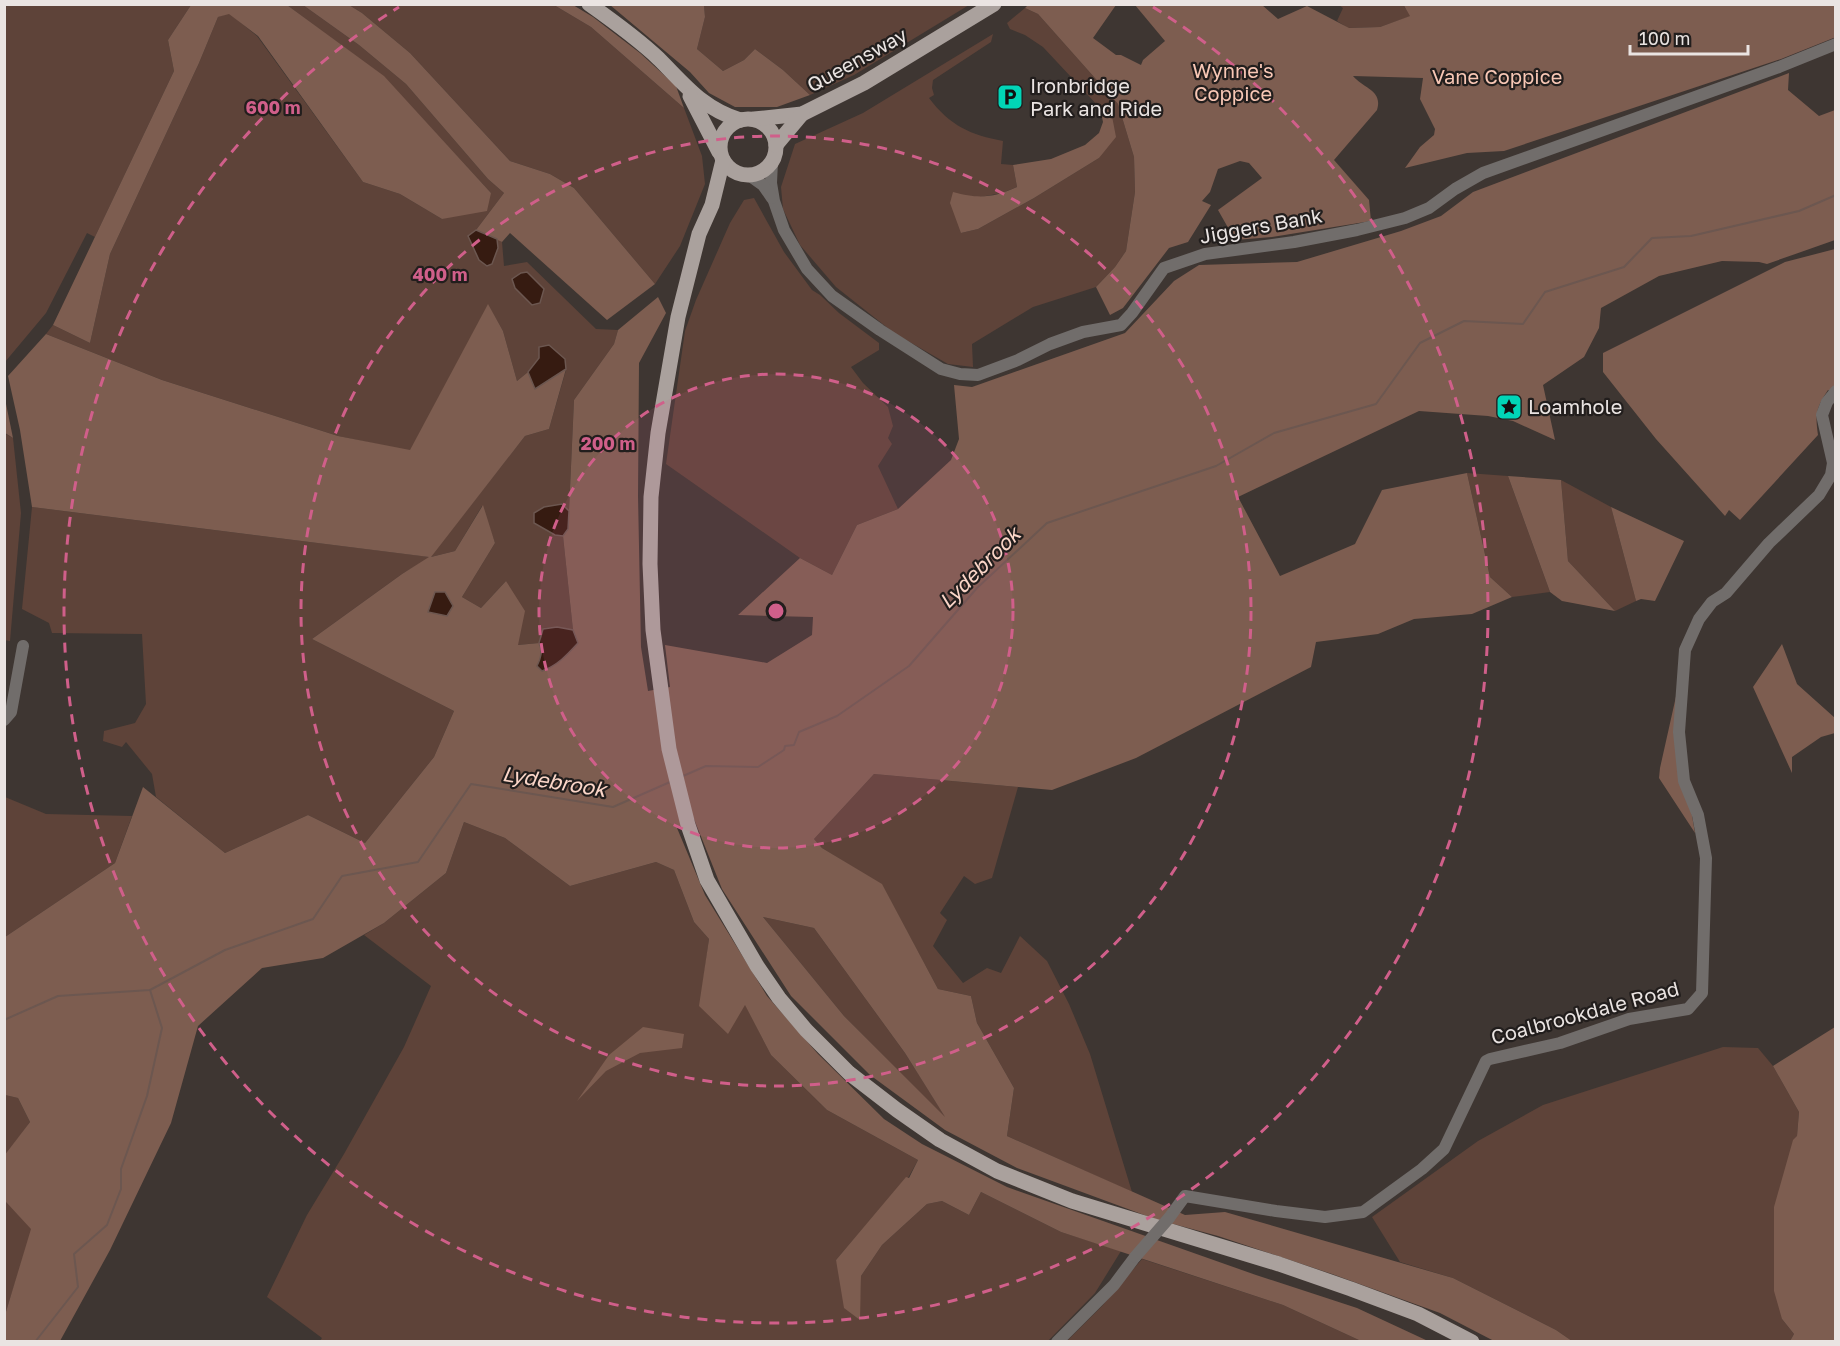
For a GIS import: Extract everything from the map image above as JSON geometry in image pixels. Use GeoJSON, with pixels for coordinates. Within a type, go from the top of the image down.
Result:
{"type":"FeatureCollection","features":[{"type":"Feature","properties":{"kind":"main road"},"geometry":{"type":"LineString","coordinates":[[589,4],[658,58],[684,86],[710,107],[762,123],[774,136],[776,145],[772,162],[766,169],[745,175],[727,185],[712,205],[699,234],[678,317],[658,433],[651,497],[650,564],[653,630],[669,749],[688,825],[707,880],[735,931],[779,998],[806,1030],[849,1073],[940,1140],[997,1171],[1072,1201],[1351,1289],[1418,1314],[1472,1341]]}},
{"type":"Feature","properties":{"kind":"main road","name":"Queensway"},"geometry":{"type":"LineString","coordinates":[[747,119],[802,114],[864,83],[994,4]]}},
{"type":"Feature","properties":{"kind":"main road"},"geometry":{"type":"LineString","coordinates":[[684,86],[727,167],[745,175]]}},
{"type":"Feature","properties":{"kind":"main road","name":"Queensway"},"geometry":{"type":"LineString","coordinates":[[776,145],[802,114]]}},
{"type":"Feature","properties":{"kind":"main road"},"geometry":{"type":"LineString","coordinates":[[712,205],[721,157],[721,136],[732,123],[747,119]]}},
{"type":"Feature","properties":{"kind":"street","name":"Jiggers Bank"},"geometry":{"type":"LineString","coordinates":[[772,162],[771,183],[774,201],[784,230],[807,269],[832,296],[941,369],[960,374],[978,375],[1083,332],[1121,325],[1164,268],[1205,254],[1294,242],[1406,218],[1429,208],[1455,189],[1483,173],[1779,67],[1836,44]]}},
{"type":"Feature","properties":{"kind":"street","name":"Jiggers Bank"},"geometry":{"type":"LineString","coordinates":[[745,175],[763,185],[774,201]]}},
{"type":"Feature","properties":{"kind":"street"},"geometry":{"type":"LineString","coordinates":[[1833,447],[1822,414],[1827,402],[1836,391]]}},
{"type":"Feature","properties":{"kind":"street","name":"Coalbrookdale Road"},"geometry":{"type":"LineString","coordinates":[[1057,1341],[1114,1285],[1185,1196],[1276,1211],[1325,1216],[1363,1212],[1422,1169],[1444,1149],[1486,1061],[1560,1043],[1629,1019],[1688,1009],[1702,993],[1706,858],[1698,815],[1684,781],[1679,732],[1685,650],[1691,633],[1712,602],[1726,593],[1774,537],[1819,495],[1831,475],[1833,447]]}},
{"type":"Feature","properties":{"kind":"street"},"geometry":{"type":"LineString","coordinates":[[4,720],[11,712],[9,695],[23,646]]}},
{"type":"Feature","properties":{"kind":"shaded area"},"geometry":{"type":"Polygon","coordinates":[[[5,5],[191,5],[168,40],[174,71],[95,237],[87,233],[46,313],[5,362],[5,5]]]}},
{"type":"Feature","properties":{"kind":"shaded area"},"geometry":{"type":"Polygon","coordinates":[[[287,5],[303,5],[359,45],[406,84],[488,179],[504,193],[469,236],[492,264],[498,248],[497,239],[502,242],[504,266],[527,262],[596,329],[618,330],[614,344],[574,400],[569,511],[561,504],[534,523],[555,535],[563,536],[573,630],[557,627],[543,628],[539,643],[518,645],[506,581],[481,608],[462,597],[495,543],[482,506],[455,551],[431,557],[402,574],[312,639],[454,711],[434,757],[365,843],[308,815],[225,853],[156,797],[152,774],[126,742],[122,747],[103,741],[104,731],[135,723],[146,704],[142,634],[52,633],[49,623],[22,609],[32,507],[430,557],[525,436],[549,429],[566,370],[565,359],[539,358],[517,381],[503,331],[488,305],[410,451],[338,436],[162,380],[46,334],[53,325],[90,343],[110,254],[218,17],[229,13],[257,36],[363,182],[400,194],[442,219],[491,193],[384,77],[287,5]]]}},
{"type":"Feature","properties":{"kind":"shaded area"},"geometry":{"type":"Polygon","coordinates":[[[349,5],[554,5],[591,27],[684,108],[702,156],[705,184],[680,246],[655,284],[574,188],[550,174],[510,161],[410,53],[349,5]]]}},
{"type":"Feature","properties":{"kind":"shaded area"},"geometry":{"type":"Polygon","coordinates":[[[704,5],[969,5],[854,75],[810,95],[783,70],[755,49],[744,60],[723,71],[697,49],[705,17],[704,5]]]}},
{"type":"Feature","properties":{"kind":"shaded area"},"geometry":{"type":"Polygon","coordinates":[[[1339,5],[1403,5],[1411,16],[1380,27],[1348,28],[1337,21],[1343,8],[1339,5]]]}},
{"type":"Feature","properties":{"kind":"shaded area"},"geometry":{"type":"Polygon","coordinates":[[[1025,8],[1038,14],[1118,104],[1134,157],[1135,192],[1126,251],[1096,287],[1033,307],[972,344],[973,367],[948,364],[894,333],[836,287],[800,245],[783,209],[781,187],[795,144],[863,113],[993,34],[991,42],[933,80],[934,95],[929,98],[945,116],[962,128],[981,136],[1003,141],[1001,164],[1013,165],[1017,187],[1002,193],[975,198],[961,233],[978,229],[1099,158],[1111,112],[1100,108],[1043,47],[1025,35],[1010,29],[1007,23],[1025,8]]]}},
{"type":"Feature","properties":{"kind":"shaded area"},"geometry":{"type":"Polygon","coordinates":[[[754,198],[784,252],[812,290],[879,343],[879,350],[851,367],[863,383],[888,407],[893,426],[888,438],[892,444],[878,466],[898,509],[857,525],[832,575],[800,558],[666,464],[685,331],[730,223],[744,200],[754,198]]]}},
{"type":"Feature","properties":{"kind":"shaded area"},"geometry":{"type":"Polygon","coordinates":[[[476,230],[497,239],[498,248],[492,264],[487,266],[479,260],[468,236],[476,230]]]}},
{"type":"Feature","properties":{"kind":"shaded area"},"geometry":{"type":"Polygon","coordinates":[[[527,272],[544,289],[540,303],[532,305],[515,288],[512,279],[527,272]]]}},
{"type":"Feature","properties":{"kind":"shaded area"},"geometry":{"type":"Polygon","coordinates":[[[549,345],[565,359],[566,369],[535,389],[528,372],[539,358],[539,347],[549,345]]]}},
{"type":"Feature","properties":{"kind":"shaded area"},"geometry":{"type":"Polygon","coordinates":[[[4,433],[13,438],[21,513],[10,641],[4,640],[4,433]]]}},
{"type":"Feature","properties":{"kind":"shaded area"},"geometry":{"type":"Polygon","coordinates":[[[1467,473],[1508,476],[1550,592],[1512,597],[1490,577],[1467,473]]]}},
{"type":"Feature","properties":{"kind":"shaded area"},"geometry":{"type":"Polygon","coordinates":[[[1561,480],[1611,507],[1636,601],[1615,611],[1568,561],[1561,480]]]}},
{"type":"Feature","properties":{"kind":"shaded area"},"geometry":{"type":"Polygon","coordinates":[[[562,504],[569,511],[568,529],[563,536],[555,535],[534,523],[534,513],[544,507],[562,504]]]}},
{"type":"Feature","properties":{"kind":"shaded area"},"geometry":{"type":"Polygon","coordinates":[[[435,592],[445,592],[453,606],[447,616],[428,612],[435,592]]]}},
{"type":"Feature","properties":{"kind":"shaded area"},"geometry":{"type":"Polygon","coordinates":[[[557,627],[573,630],[578,643],[558,663],[542,671],[537,666],[541,654],[539,643],[543,629],[557,627]]]}},
{"type":"Feature","properties":{"kind":"shaded area"},"geometry":{"type":"Polygon","coordinates":[[[874,774],[1018,787],[992,878],[975,884],[964,876],[940,913],[947,920],[933,946],[963,983],[987,968],[1001,973],[1020,936],[1047,961],[1069,1004],[1090,1054],[1132,1192],[1007,1136],[1014,1088],[977,1023],[971,996],[938,989],[882,885],[822,848],[814,839],[874,774]]]}},
{"type":"Feature","properties":{"kind":"shaded area"},"geometry":{"type":"Polygon","coordinates":[[[5,797],[46,814],[132,816],[115,863],[5,937],[5,797]]]}},
{"type":"Feature","properties":{"kind":"shaded area"},"geometry":{"type":"Polygon","coordinates":[[[464,822],[505,838],[570,886],[656,862],[674,870],[694,922],[709,939],[700,1006],[745,1004],[771,1055],[827,1110],[918,1160],[908,1178],[836,1260],[859,1319],[861,1276],[882,1245],[927,1204],[942,1201],[969,1215],[981,1192],[1061,1232],[1121,1251],[1095,1293],[1048,1341],[320,1341],[322,1338],[267,1297],[307,1215],[404,1047],[431,986],[364,935],[384,923],[446,873],[464,822]]]}},
{"type":"Feature","properties":{"kind":"shaded area"},"geometry":{"type":"Polygon","coordinates":[[[763,917],[814,928],[905,1053],[947,1120],[844,1016],[763,917]]]}},
{"type":"Feature","properties":{"kind":"shaded area"},"geometry":{"type":"Polygon","coordinates":[[[1723,1047],[1758,1048],[1773,1066],[1799,1112],[1782,1319],[1794,1334],[1790,1341],[1572,1341],[1556,1330],[1453,1278],[1400,1262],[1372,1217],[1478,1141],[1543,1105],[1723,1047]]]}},
{"type":"Feature","properties":{"kind":"shaded area"},"geometry":{"type":"Polygon","coordinates":[[[5,1095],[18,1098],[30,1122],[5,1156],[5,1095]]]}},
{"type":"Feature","properties":{"kind":"shaded area"},"geometry":{"type":"Polygon","coordinates":[[[5,1201],[32,1229],[5,1315],[5,1201]]]}},
{"type":"Feature","properties":{"kind":"shaded area"},"geometry":{"type":"Polygon","coordinates":[[[1142,1259],[1283,1305],[1361,1341],[1066,1342],[1102,1306],[1142,1259]]]}},
{"type":"Feature","properties":{"kind":"green space"},"geometry":{"type":"Polygon","coordinates":[[[1029,4],[1116,5],[1093,38],[1116,55],[1121,55],[1141,65],[1143,60],[1165,41],[1135,5],[1262,5],[1278,19],[1307,6],[1349,28],[1380,27],[1410,16],[1403,4],[1835,4],[1836,37],[1781,59],[1504,151],[1467,153],[1405,168],[1420,147],[1434,135],[1435,129],[1420,99],[1423,78],[1353,76],[1375,94],[1378,103],[1377,110],[1334,160],[1369,200],[1371,221],[1272,237],[1235,240],[1218,210],[1262,178],[1249,163],[1240,161],[1218,169],[1210,192],[1202,201],[1211,205],[1188,242],[1169,248],[1123,308],[1110,315],[1096,287],[1126,251],[1135,192],[1134,157],[1118,104],[1038,14],[1025,8],[1029,4]]]}},
{"type":"Feature","properties":{"kind":"green space"},"geometry":{"type":"Polygon","coordinates":[[[191,5],[287,5],[384,76],[491,193],[487,211],[442,219],[400,194],[363,182],[258,36],[229,14],[218,17],[110,254],[90,343],[53,325],[174,71],[168,40],[191,5]]]}},
{"type":"Feature","properties":{"kind":"green space"},"geometry":{"type":"Polygon","coordinates":[[[303,5],[349,5],[362,13],[410,53],[510,161],[550,174],[574,188],[655,284],[607,320],[510,233],[502,242],[476,230],[504,193],[488,179],[406,84],[359,45],[303,5]]]}},
{"type":"Feature","properties":{"kind":"green space"},"geometry":{"type":"Polygon","coordinates":[[[554,5],[573,5],[593,17],[640,53],[676,86],[684,108],[591,27],[554,5]]]}},
{"type":"Feature","properties":{"kind":"green space"},"geometry":{"type":"Polygon","coordinates":[[[610,5],[704,5],[705,17],[697,49],[723,71],[744,60],[755,49],[783,70],[810,95],[777,107],[735,107],[709,93],[690,72],[610,5]]]}},
{"type":"Feature","properties":{"kind":"green space"},"geometry":{"type":"Polygon","coordinates":[[[1789,73],[1788,90],[1819,116],[1835,110],[1835,240],[1767,264],[1722,261],[1659,276],[1601,308],[1599,328],[1584,357],[1543,385],[1555,440],[1513,421],[1488,416],[1419,411],[1238,497],[1280,576],[1355,544],[1382,490],[1467,473],[1490,577],[1512,597],[1472,614],[1414,619],[1378,634],[1316,642],[1311,667],[1136,758],[1052,790],[874,774],[814,839],[822,848],[882,884],[938,989],[971,996],[977,1023],[1014,1088],[1007,1136],[1185,1215],[1225,1212],[1453,1278],[1556,1330],[1572,1341],[1494,1341],[1440,1313],[1218,1236],[1155,1219],[1017,1168],[945,1130],[870,1075],[791,996],[722,889],[694,819],[677,828],[705,895],[767,996],[818,1054],[884,1119],[922,1144],[1007,1187],[1256,1275],[1357,1308],[1428,1341],[1361,1341],[1283,1305],[1061,1232],[981,1192],[969,1215],[942,1201],[927,1204],[882,1245],[861,1276],[860,1320],[844,1308],[836,1260],[906,1177],[909,1178],[918,1160],[827,1110],[771,1055],[745,1005],[728,1034],[699,1006],[709,939],[694,922],[674,870],[656,862],[570,886],[505,838],[464,822],[446,873],[384,923],[323,958],[262,968],[198,1026],[171,1123],[110,1250],[60,1341],[5,1341],[5,1315],[31,1229],[5,1201],[4,1156],[30,1122],[18,1098],[5,1095],[5,937],[115,863],[143,787],[225,853],[308,815],[365,843],[434,757],[454,711],[312,639],[429,557],[32,507],[20,430],[8,376],[46,334],[162,380],[338,436],[410,450],[488,304],[503,331],[517,381],[528,372],[535,389],[566,369],[549,429],[525,436],[431,557],[455,551],[483,505],[495,543],[462,597],[481,608],[506,581],[525,611],[518,645],[539,643],[541,654],[537,666],[578,643],[573,630],[563,536],[568,529],[574,400],[614,344],[618,330],[658,297],[666,313],[639,363],[638,496],[641,647],[648,691],[670,687],[665,645],[767,663],[812,635],[813,617],[738,615],[800,558],[832,575],[857,525],[898,509],[951,460],[959,439],[954,385],[972,387],[1125,333],[1174,281],[1199,265],[1297,262],[1401,231],[1441,216],[1473,192],[1789,73]],[[763,917],[844,1016],[945,1117],[905,1053],[814,928],[763,917]]]}},
{"type":"Feature","properties":{"kind":"green space"},"geometry":{"type":"Polygon","coordinates":[[[1100,108],[1111,111],[1116,137],[1099,158],[978,229],[961,233],[950,203],[953,192],[970,196],[985,196],[1017,187],[1013,165],[1051,159],[1085,145],[1099,133],[1103,122],[1100,108]]]}},
{"type":"Feature","properties":{"kind":"green space"},"geometry":{"type":"Polygon","coordinates":[[[1835,249],[1835,395],[1828,390],[1821,402],[1817,416],[1818,435],[1740,520],[1729,510],[1725,516],[1656,439],[1603,372],[1603,353],[1785,262],[1835,249]]]}},
{"type":"Feature","properties":{"kind":"green space"},"geometry":{"type":"Polygon","coordinates":[[[5,399],[13,438],[5,433],[5,399]]]}},
{"type":"Feature","properties":{"kind":"green space"},"geometry":{"type":"Polygon","coordinates":[[[1508,476],[1561,480],[1568,561],[1615,611],[1562,601],[1550,592],[1508,476]]]}},
{"type":"Feature","properties":{"kind":"green space"},"geometry":{"type":"Polygon","coordinates":[[[1611,507],[1684,541],[1655,601],[1641,599],[1636,601],[1611,507]]]}},
{"type":"Feature","properties":{"kind":"green space"},"geometry":{"type":"Polygon","coordinates":[[[1782,644],[1797,684],[1835,718],[1835,733],[1821,737],[1792,757],[1792,773],[1753,687],[1782,644]]]}},
{"type":"Feature","properties":{"kind":"green space"},"geometry":{"type":"Polygon","coordinates":[[[1679,683],[1690,804],[1695,833],[1659,778],[1679,683]]]}},
{"type":"Feature","properties":{"kind":"green space"},"geometry":{"type":"Polygon","coordinates":[[[643,1027],[684,1034],[682,1048],[640,1053],[606,1071],[577,1101],[609,1055],[643,1027]]]}},
{"type":"Feature","properties":{"kind":"green space"},"geometry":{"type":"Polygon","coordinates":[[[1835,1027],[1835,1341],[1790,1341],[1794,1334],[1782,1319],[1774,1291],[1774,1207],[1793,1140],[1797,1136],[1799,1112],[1773,1066],[1835,1027]]]}},
{"type":"Feature","properties":{"kind":"waterway"},"geometry":{"type":"LineString","coordinates":[[683,776],[706,766],[758,767],[784,750],[785,746],[794,745],[799,732],[837,716],[909,666],[977,588],[1047,523],[1216,466],[1274,433],[1376,404],[1420,343],[1464,321],[1523,324],[1545,292],[1624,267],[1652,238],[1691,236],[1799,211],[1836,195]]}},
{"type":"Feature","properties":{"kind":"waterway","name":"Lydebrook"},"geometry":{"type":"LineString","coordinates":[[4,1020],[58,996],[150,990],[225,950],[313,919],[342,876],[418,862],[471,784],[613,807],[670,782]]}},
{"type":"Feature","properties":{"kind":"waterway"},"geometry":{"type":"LineString","coordinates":[[35,1342],[78,1287],[74,1254],[107,1225],[121,1189],[121,1169],[147,1096],[162,1028],[150,990]]}},
{"type":"Feature","properties":{"kind":"place","name":"Ironbridge Park and Ride"},"geometry":{"type":"Point","coordinates":[1010,97]}},
{"type":"Feature","properties":{"kind":"place","name":"Loamhole"},"geometry":{"type":"Point","coordinates":[1509,407]}},
{"type":"Feature","properties":{"kind":"park label","name":"Vane Coppice"},"geometry":{"type":"Point","coordinates":[1497,77]}},
{"type":"Feature","properties":{"kind":"park label","name":"Wynne's Coppice"},"geometry":{"type":"Point","coordinates":[1233,82]}}]}
